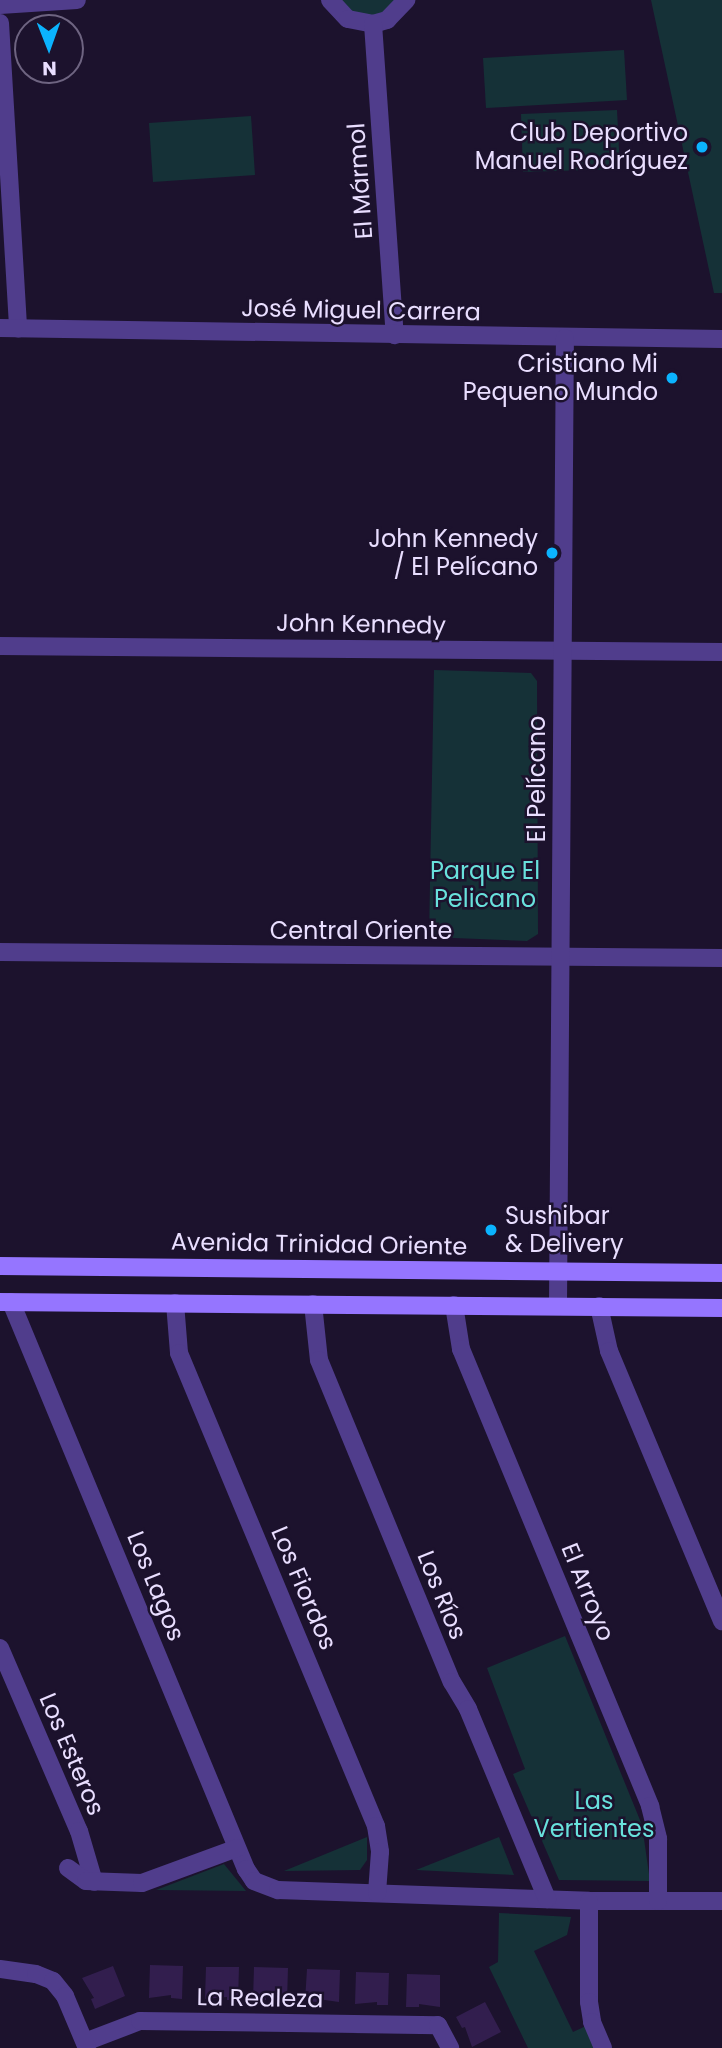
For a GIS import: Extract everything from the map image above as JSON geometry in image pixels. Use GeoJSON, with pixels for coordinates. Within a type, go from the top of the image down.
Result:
{"type":"FeatureCollection","features":[{"type":"Feature","properties":{"kind":"main road","name":"Avenida Trinidad Oriente"},"geometry":{"type":"LineString","coordinates":[[0,1266],[722,1273]]}},
{"type":"Feature","properties":{"kind":"main road"},"geometry":{"type":"LineString","coordinates":[[6,1302],[722,1308]]}},
{"type":"Feature","properties":{"kind":"street"},"geometry":{"type":"LineString","coordinates":[[0,5],[77,0]]}},
{"type":"Feature","properties":{"kind":"street"},"geometry":{"type":"LineString","coordinates":[[330,0],[348,19],[373,24],[387,20],[398,12],[406,0]]}},
{"type":"Feature","properties":{"kind":"street"},"geometry":{"type":"LineString","coordinates":[[0,23],[9,328]]}},
{"type":"Feature","properties":{"kind":"street","name":"El Mármol"},"geometry":{"type":"LineString","coordinates":[[373,24],[395,335]]}},
{"type":"Feature","properties":{"kind":"street","name":"José Miguel Carrera"},"geometry":{"type":"LineString","coordinates":[[9,328],[722,339]]}},
{"type":"Feature","properties":{"kind":"street","name":"El Pelícano"},"geometry":{"type":"LineString","coordinates":[[558,1306],[565,338]]}},
{"type":"Feature","properties":{"kind":"street","name":"John Kennedy"},"geometry":{"type":"LineString","coordinates":[[0,646],[722,652]]}},
{"type":"Feature","properties":{"kind":"street","name":"Central Oriente"},"geometry":{"type":"LineString","coordinates":[[0,952],[722,958]]}},
{"type":"Feature","properties":{"kind":"street","name":"Los Lagos"},"geometry":{"type":"LineString","coordinates":[[6,1302],[249,1875],[260,1885],[278,1889],[377,1893]]}},
{"type":"Feature","properties":{"kind":"street","name":"Los Fiordos"},"geometry":{"type":"LineString","coordinates":[[175,1303],[178,1353],[376,1826],[380,1853],[377,1893]]}},
{"type":"Feature","properties":{"kind":"street","name":"Los Ríos"},"geometry":{"type":"LineString","coordinates":[[313,1304],[319,1360],[452,1682],[468,1709],[547,1899]]}},
{"type":"Feature","properties":{"kind":"street","name":"El Arroyo"},"geometry":{"type":"LineString","coordinates":[[454,1305],[461,1349],[650,1806],[657,1839],[658,1901]]}},
{"type":"Feature","properties":{"kind":"street"},"geometry":{"type":"LineString","coordinates":[[599,1306],[609,1351],[722,1621]]}},
{"type":"Feature","properties":{"kind":"street","name":"Los Esteros"},"geometry":{"type":"LineString","coordinates":[[0,1648],[79,1831],[94,1882]]}},
{"type":"Feature","properties":{"kind":"street"},"geometry":{"type":"LineString","coordinates":[[68,1868],[78,1878],[94,1882],[142,1883],[237,1848]]}},
{"type":"Feature","properties":{"kind":"street"},"geometry":{"type":"LineString","coordinates":[[377,1893],[589,1901],[722,1901]]}},
{"type":"Feature","properties":{"kind":"street"},"geometry":{"type":"LineString","coordinates":[[589,1901],[589,2002],[592,2022],[603,2048]]}},
{"type":"Feature","properties":{"kind":"street"},"geometry":{"type":"LineString","coordinates":[[0,1969],[36,1974],[52,1981],[65,1996],[86,2045]]}},
{"type":"Feature","properties":{"kind":"street","name":"La Realeza"},"geometry":{"type":"LineString","coordinates":[[86,2045],[139,2021],[438,2025],[450,2048]]}},
{"type":"Feature","properties":{"kind":"green space"},"geometry":{"type":"Polygon","coordinates":[[[338,0],[398,0],[379,16],[356,16],[338,0]]]}},
{"type":"Feature","properties":{"kind":"green space","name":"Club Deportivo Manuel Rodríguez"},"geometry":{"type":"Polygon","coordinates":[[[651,0],[722,0],[722,293],[714,293],[651,0]]]}},
{"type":"Feature","properties":{"kind":"green space"},"geometry":{"type":"Polygon","coordinates":[[[624,50],[627,100],[486,108],[483,58],[624,50]]]}},
{"type":"Feature","properties":{"kind":"green space"},"geometry":{"type":"Polygon","coordinates":[[[617,110],[620,169],[523,172],[521,114],[617,110]]]}},
{"type":"Feature","properties":{"kind":"green space"},"geometry":{"type":"Polygon","coordinates":[[[251,116],[255,175],[153,182],[149,123],[251,116]]]}},
{"type":"Feature","properties":{"kind":"green space","name":"Parque El Pelicano"},"geometry":{"type":"Polygon","coordinates":[[[434,670],[531,673],[537,681],[538,934],[527,941],[429,937],[434,670]]]}},
{"type":"Feature","properties":{"kind":"green space","name":"Las Vertientes"},"geometry":{"type":"Polygon","coordinates":[[[565,1636],[642,1825],[650,1881],[559,1880],[513,1774],[525,1769],[487,1668],[565,1636]]]}},
{"type":"Feature","properties":{"kind":"green space"},"geometry":{"type":"Polygon","coordinates":[[[367,1837],[367,1860],[360,1870],[284,1871],[367,1837]]]}},
{"type":"Feature","properties":{"kind":"green space"},"geometry":{"type":"Polygon","coordinates":[[[499,1837],[514,1875],[416,1870],[499,1837]]]}},
{"type":"Feature","properties":{"kind":"green space"},"geometry":{"type":"Polygon","coordinates":[[[224,1864],[246,1891],[156,1890],[224,1864]]]}},
{"type":"Feature","properties":{"kind":"green space"},"geometry":{"type":"Polygon","coordinates":[[[499,1913],[571,1917],[567,1935],[534,1951],[573,2032],[586,2026],[596,2048],[528,2048],[489,1967],[498,1962],[499,1913]]]}},
{"type":"Feature","properties":{"kind":"building"},"geometry":{"type":"Polygon","coordinates":[[[150,1965],[183,1966],[182,1999],[171,1998],[171,1995],[149,1998],[150,1965]]]}},
{"type":"Feature","properties":{"kind":"building"},"geometry":{"type":"Polygon","coordinates":[[[113,1966],[125,1996],[95,2009],[91,1999],[94,1998],[82,1978],[113,1966]]]}},
{"type":"Feature","properties":{"kind":"building"},"geometry":{"type":"Polygon","coordinates":[[[206,1967],[239,1967],[238,2000],[227,2000],[227,1997],[205,1999],[206,1967]]]}},
{"type":"Feature","properties":{"kind":"building"},"geometry":{"type":"Polygon","coordinates":[[[254,1967],[288,1968],[287,2001],[266,1997],[266,2000],[253,2000],[254,1967]]]}},
{"type":"Feature","properties":{"kind":"building"},"geometry":{"type":"Polygon","coordinates":[[[307,1969],[340,1970],[339,2002],[318,1999],[318,2002],[305,2001],[307,1969]]]}},
{"type":"Feature","properties":{"kind":"building"},"geometry":{"type":"Polygon","coordinates":[[[356,1972],[389,1973],[388,2005],[377,2005],[377,2002],[355,2004],[356,1972]]]}},
{"type":"Feature","properties":{"kind":"building"},"geometry":{"type":"Polygon","coordinates":[[[407,1974],[440,1975],[440,2007],[419,2004],[419,2007],[406,2007],[407,1974]]]}},
{"type":"Feature","properties":{"kind":"building"},"geometry":{"type":"Polygon","coordinates":[[[485,2002],[501,2032],[472,2047],[465,2027],[462,2028],[456,2017],[485,2002]]]}},
{"type":"Feature","properties":{"kind":"place","name":"Club Deportivo Manuel Rodríguez"},"geometry":{"type":"Point","coordinates":[702,147]}},
{"type":"Feature","properties":{"kind":"place","name":"Cristiano Mi Pequeno Mundo"},"geometry":{"type":"Point","coordinates":[672,378]}},
{"type":"Feature","properties":{"kind":"place","name":"John Kennedy / El Pelícano"},"geometry":{"type":"Point","coordinates":[552,553]}},
{"type":"Feature","properties":{"kind":"place","name":"Sushibar & Delivery"},"geometry":{"type":"Point","coordinates":[491,1230]}}]}
